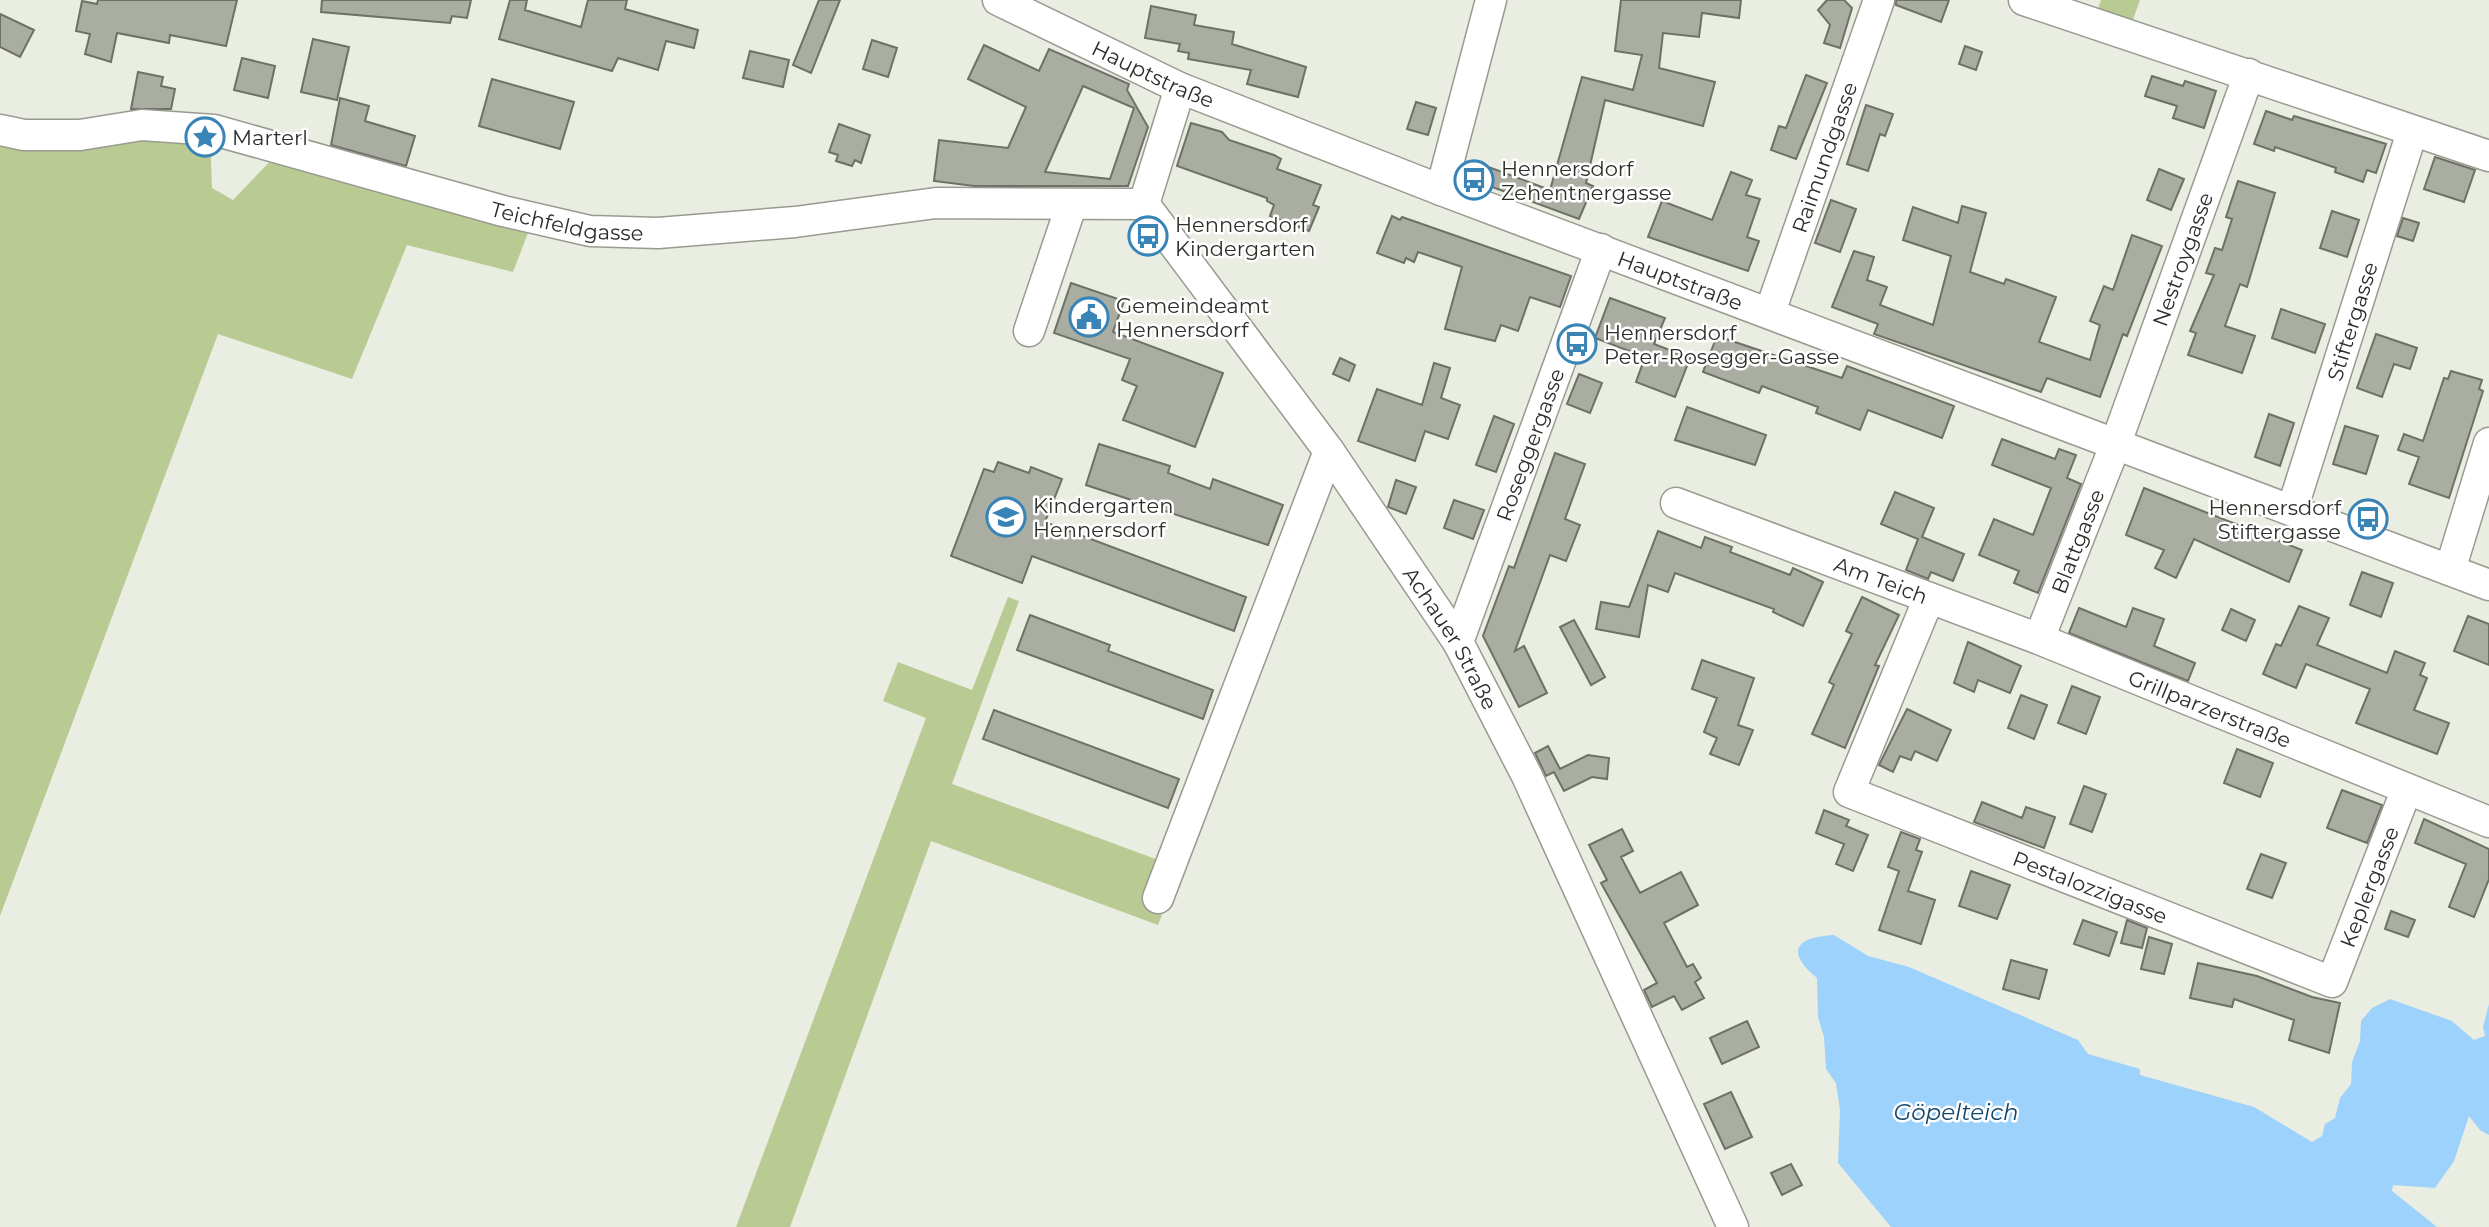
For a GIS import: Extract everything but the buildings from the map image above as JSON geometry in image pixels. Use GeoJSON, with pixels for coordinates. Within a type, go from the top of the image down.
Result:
{"type":"FeatureCollection","features":[{"type":"Feature","properties":{"kind":"street","name":"Hauptstraße"},"geometry":{"type":"LineString","coordinates":[[998,0],[1180,88],[1441,190],[2489,585]]}},
{"type":"Feature","properties":{"kind":"street"},"geometry":{"type":"LineString","coordinates":[[1441,190],[1491,0]]}},
{"type":"Feature","properties":{"kind":"street","name":"Raimundgasse"},"geometry":{"type":"LineString","coordinates":[[1770,312],[1879,0]]}},
{"type":"Feature","properties":{"kind":"street"},"geometry":{"type":"LineString","coordinates":[[2024,0],[2489,156]]}},
{"type":"Feature","properties":{"kind":"street","name":"Nestroygasse"},"geometry":{"type":"LineString","coordinates":[[2116,443],[2249,74]]}},
{"type":"Feature","properties":{"kind":"street"},"geometry":{"type":"LineString","coordinates":[[1144,204],[1180,88]]}},
{"type":"Feature","properties":{"kind":"street","name":"Teichfeldgasse"},"geometry":{"type":"LineString","coordinates":[[0,130],[24,135],[80,135],[142,125],[214,130],[503,211],[590,231],[657,233],[795,222],[936,203],[1071,206],[1144,204]]}},
{"type":"Feature","properties":{"kind":"street","name":"Stiftergasse"},"geometry":{"type":"LineString","coordinates":[[2292,510],[2412,131]]}},
{"type":"Feature","properties":{"kind":"street","name":"Achauer Straße"},"geometry":{"type":"LineString","coordinates":[[1144,204],[1329,451],[1458,642],[1527,776],[1733,1227]]}},
{"type":"Feature","properties":{"kind":"street"},"geometry":{"type":"LineString","coordinates":[[1029,331],[1071,206]]}},
{"type":"Feature","properties":{"kind":"street","name":"Roseggergasse"},"geometry":{"type":"LineString","coordinates":[[1458,642],[1601,249]]}},
{"type":"Feature","properties":{"kind":"street","name":"Blattgasse"},"geometry":{"type":"LineString","coordinates":[[2039,639],[2116,443]]}},
{"type":"Feature","properties":{"kind":"street"},"geometry":{"type":"LineString","coordinates":[[2450,570],[2489,443]]}},
{"type":"Feature","properties":{"kind":"street"},"geometry":{"type":"LineString","coordinates":[[1158,898],[1329,451]]}},
{"type":"Feature","properties":{"kind":"street","name":"Am Teich"},"geometry":{"type":"LineString","coordinates":[[1676,503],[1929,598],[1849,792]]}},
{"type":"Feature","properties":{"kind":"street","name":"Grillparzerstraße"},"geometry":{"type":"LineString","coordinates":[[1929,598],[2039,639],[2489,822]]}},
{"type":"Feature","properties":{"kind":"street","name":"Keplergasse"},"geometry":{"type":"LineString","coordinates":[[2332,982],[2406,790]]}},
{"type":"Feature","properties":{"kind":"street","name":"Pestalozzigasse"},"geometry":{"type":"LineString","coordinates":[[1849,792],[2332,982]]}},
{"type":"Feature","properties":{"kind":"green space"},"geometry":{"type":"Polygon","coordinates":[[[2101,0],[2140,0],[2131,25],[2096,14],[2101,0]]]}},
{"type":"Feature","properties":{"kind":"green space"},"geometry":{"type":"Polygon","coordinates":[[[210,134],[212,188],[233,200],[278,153],[531,225],[513,272],[407,245],[352,379],[218,334],[0,916],[0,137],[210,134]]]}},
{"type":"Feature","properties":{"kind":"green space"},"geometry":{"type":"Polygon","coordinates":[[[1008,597],[1019,601],[952,784],[1180,868],[1158,925],[931,841],[790,1227],[736,1227],[926,718],[883,701],[898,662],[972,690],[1008,597]]]}},
{"type":"Feature","properties":{"kind":"water","name":"Göpelteich"},"geometry":{"type":"Polygon","coordinates":[[[1834,935],[1868,956],[1909,967],[2078,1040],[2088,1054],[2140,1069],[2140,1075],[2254,1107],[2312,1142],[2322,1136],[2325,1124],[2335,1118],[2340,1098],[2351,1084],[2352,1062],[2360,1041],[2361,1021],[2372,1008],[2390,999],[2452,1021],[2474,1040],[2485,1036],[2483,1027],[2489,1004],[2489,1135],[2480,1130],[2469,1116],[2454,1161],[2435,1188],[2393,1185],[2392,1191],[2437,1227],[1891,1227],[1838,1163],[1840,1110],[1836,1083],[1826,1069],[1824,1037],[1818,1017],[1817,978],[1798,953],[1804,942],[1834,935]]]}},
{"type":"Feature","properties":{"kind":"place","name":"Marterl"},"geometry":{"type":"Point","coordinates":[205,137]}},
{"type":"Feature","properties":{"kind":"place","name":"Hennersdorf Zehentnergasse"},"geometry":{"type":"Point","coordinates":[1474,180]}},
{"type":"Feature","properties":{"kind":"place","name":"Hennersdorf Kindergarten"},"geometry":{"type":"Point","coordinates":[1148,236]}},
{"type":"Feature","properties":{"kind":"place","name":"Gemeindeamt Hennersdorf"},"geometry":{"type":"Point","coordinates":[1089,317]}},
{"type":"Feature","properties":{"kind":"place","name":"Hennersdorf Peter-Rosegger-Gasse"},"geometry":{"type":"Point","coordinates":[1577,344]}},
{"type":"Feature","properties":{"kind":"place","name":"Kindergarten Hennersdorf"},"geometry":{"type":"Point","coordinates":[1006,517]}},
{"type":"Feature","properties":{"kind":"place","name":"Hennersdorf Stiftergasse"},"geometry":{"type":"Point","coordinates":[2368,519]}}]}
